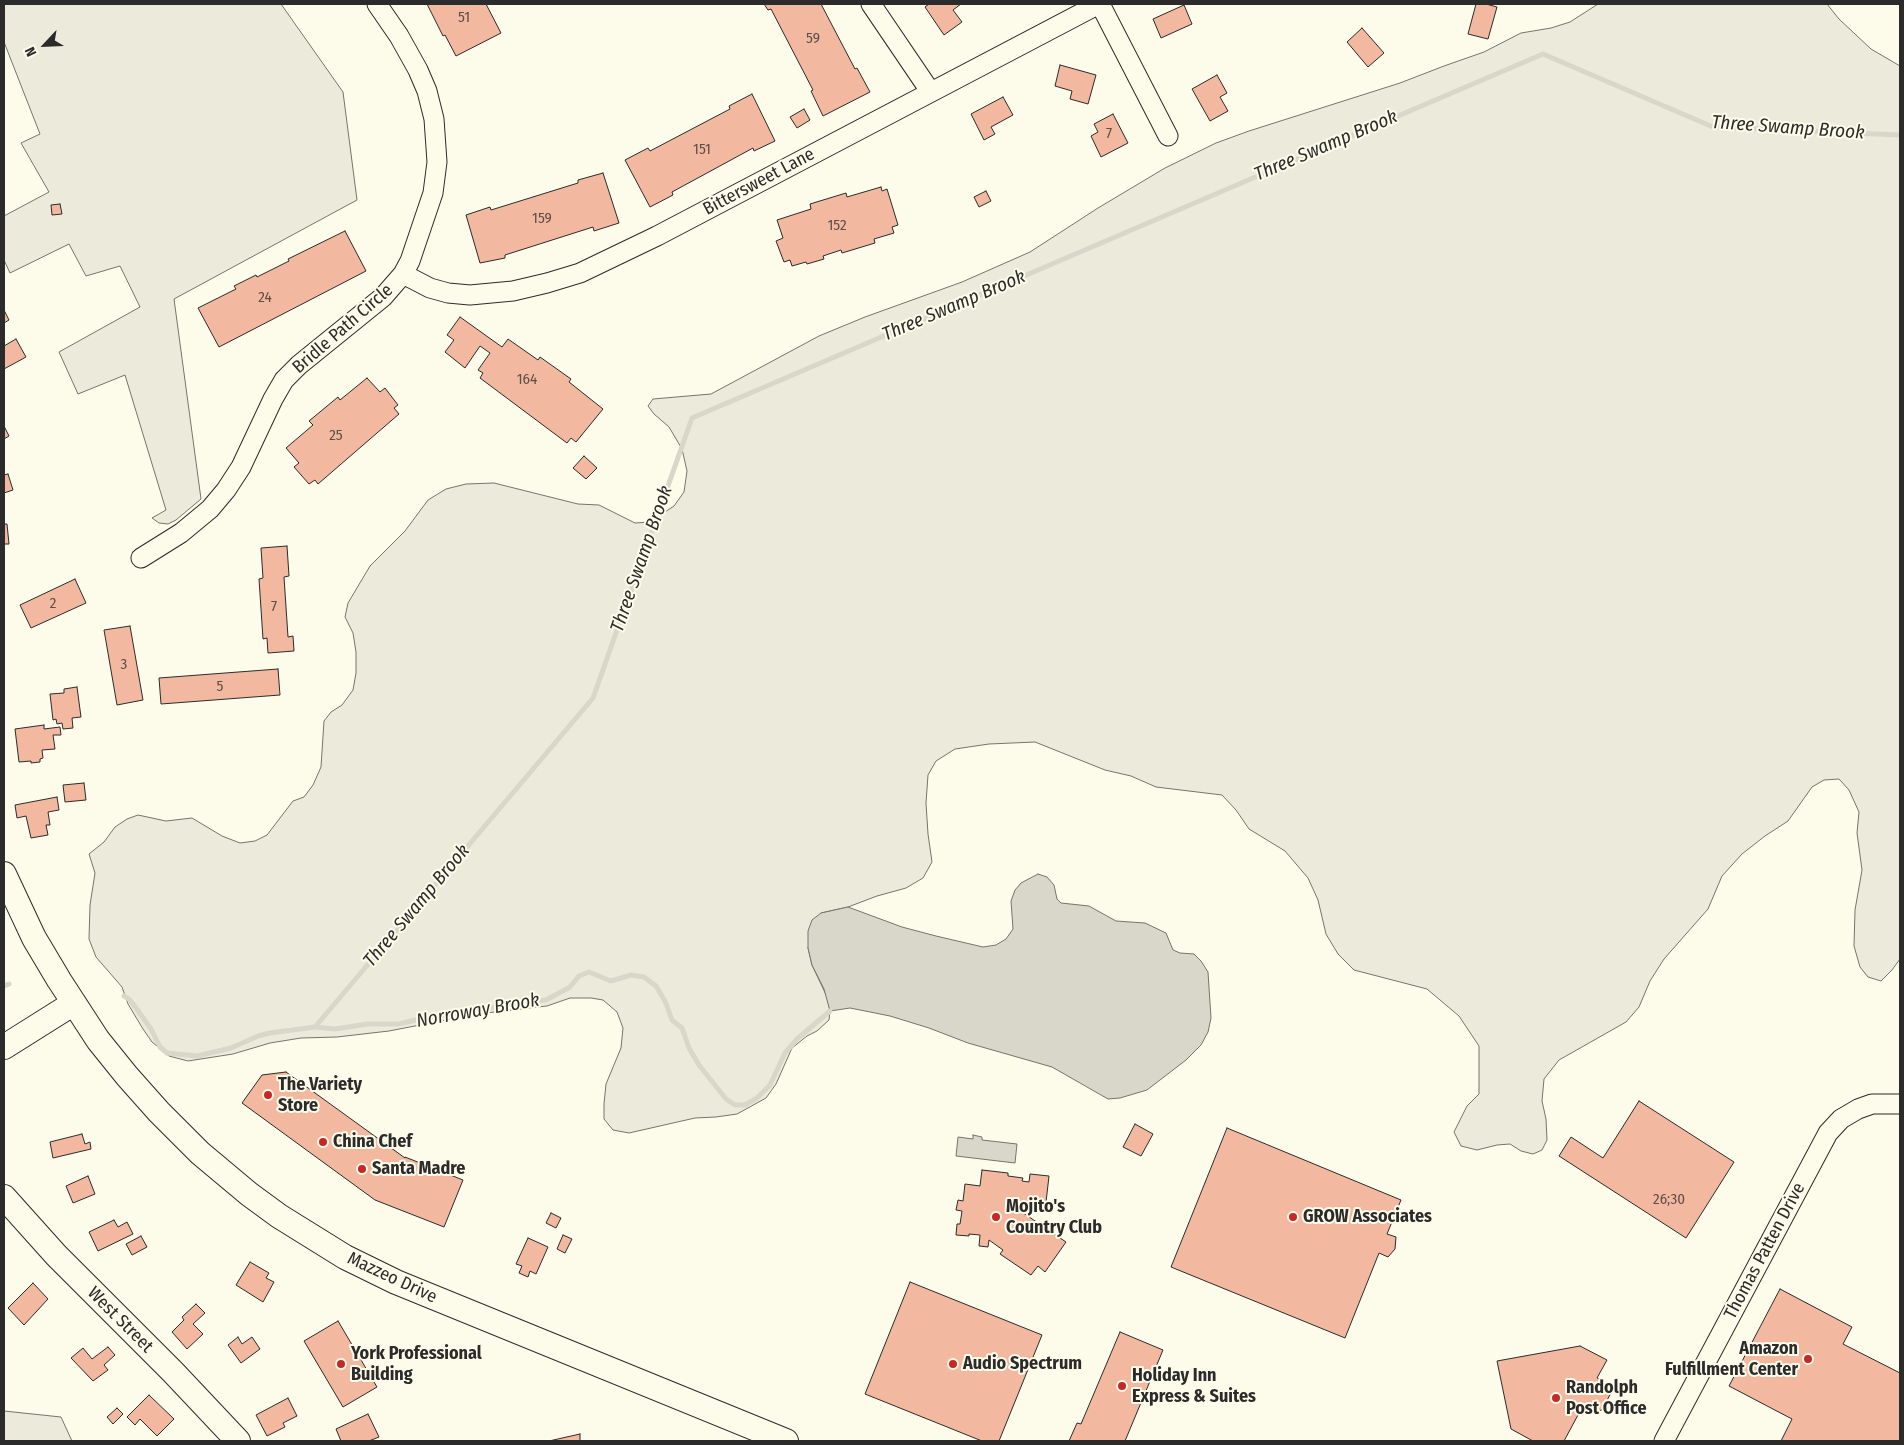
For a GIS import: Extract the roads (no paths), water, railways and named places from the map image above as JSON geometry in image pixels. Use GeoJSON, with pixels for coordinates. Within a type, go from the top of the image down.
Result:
{"type":"FeatureCollection","features":[{"type":"Feature","properties":{"kind":"main road","name":"Mazzeo Drive"},"geometry":{"type":"LineString","coordinates":[[4,874],[34,938],[74,1003],[122,1070],[173,1127],[200,1153],[249,1194],[311,1238],[357,1263],[422,1293],[786,1441]]}},
{"type":"Feature","properties":{"kind":"main road"},"geometry":{"type":"LineString","coordinates":[[4,1046],[74,1003]]}},
{"type":"Feature","properties":{"kind":"main road","name":"West Street"},"geometry":{"type":"LineString","coordinates":[[4,1198],[96,1295],[204,1403],[238,1441]]}},
{"type":"Feature","properties":{"kind":"street","name":"Bridle Path Circle"},"geometry":{"type":"LineString","coordinates":[[141,558],[181,533],[210,509],[226,490],[241,467],[284,380],[299,364],[376,304],[390,290],[403,274],[418,239],[433,193],[437,162],[436,134],[431,104],[422,79],[408,50],[377,4]]}},
{"type":"Feature","properties":{"kind":"street"},"geometry":{"type":"LineString","coordinates":[[871,4],[930,91]]}},
{"type":"Feature","properties":{"kind":"street","name":"Bittersweet Lane"},"geometry":{"type":"LineString","coordinates":[[403,274],[430,288],[448,293],[470,295],[513,291],[580,273],[657,236],[930,91],[1100,4]]}},
{"type":"Feature","properties":{"kind":"street"},"geometry":{"type":"LineString","coordinates":[[1100,4],[1168,136]]}},
{"type":"Feature","properties":{"kind":"street","name":"Thomas Patten Drive"},"geometry":{"type":"LineString","coordinates":[[1664,1441],[1828,1133],[1841,1120],[1858,1109],[1872,1104],[1900,1104]]}},
{"type":"Feature","properties":{"kind":"waterway","name":"Three Swamp Brook"},"geometry":{"type":"LineString","coordinates":[[315,1027],[593,698],[692,418],[1543,54],[1713,127],[1900,135]]}},
{"type":"Feature","properties":{"kind":"waterway","name":"Norroway Brook"},"geometry":{"type":"LineString","coordinates":[[124,996],[130,1000],[151,1029],[160,1047],[167,1053],[197,1056],[231,1048],[258,1036],[270,1033],[315,1027],[335,1029],[368,1024],[399,1024],[428,1017],[546,1000],[570,987],[579,976],[589,972],[611,981],[631,975],[644,977],[656,986],[665,1001],[672,1020],[682,1028],[689,1048],[699,1065],[726,1099],[735,1105],[745,1105],[757,1098],[770,1085],[785,1053],[797,1039],[830,1011]]}},
{"type":"Feature","properties":{"kind":"waterway","name":"Norroway Brook"},"geometry":{"type":"LineString","coordinates":[[4,986],[9,984]]}},
{"type":"Feature","properties":{"kind":"place","name":"The Variety Store"},"geometry":{"type":"Point","coordinates":[268,1095]}},
{"type":"Feature","properties":{"kind":"place","name":"China Chef"},"geometry":{"type":"Point","coordinates":[323,1142]}},
{"type":"Feature","properties":{"kind":"place","name":"Santa Madre"},"geometry":{"type":"Point","coordinates":[362,1169]}},
{"type":"Feature","properties":{"kind":"place","name":"Mojito's Country Club"},"geometry":{"type":"Point","coordinates":[996,1217]}},
{"type":"Feature","properties":{"kind":"place","name":"GROW Associates"},"geometry":{"type":"Point","coordinates":[1293,1217]}},
{"type":"Feature","properties":{"kind":"place","name":"Amazon Fulfillment Center"},"geometry":{"type":"Point","coordinates":[1808,1359]}},
{"type":"Feature","properties":{"kind":"place","name":"York Professional Building"},"geometry":{"type":"Point","coordinates":[341,1364]}},
{"type":"Feature","properties":{"kind":"place","name":"Audio Spectrum"},"geometry":{"type":"Point","coordinates":[953,1364]}},
{"type":"Feature","properties":{"kind":"place","name":"Holiday Inn Express & Suites"},"geometry":{"type":"Point","coordinates":[1122,1386]}},
{"type":"Feature","properties":{"kind":"place","name":"Randolph Post Office"},"geometry":{"type":"Point","coordinates":[1556,1398]}}]}
